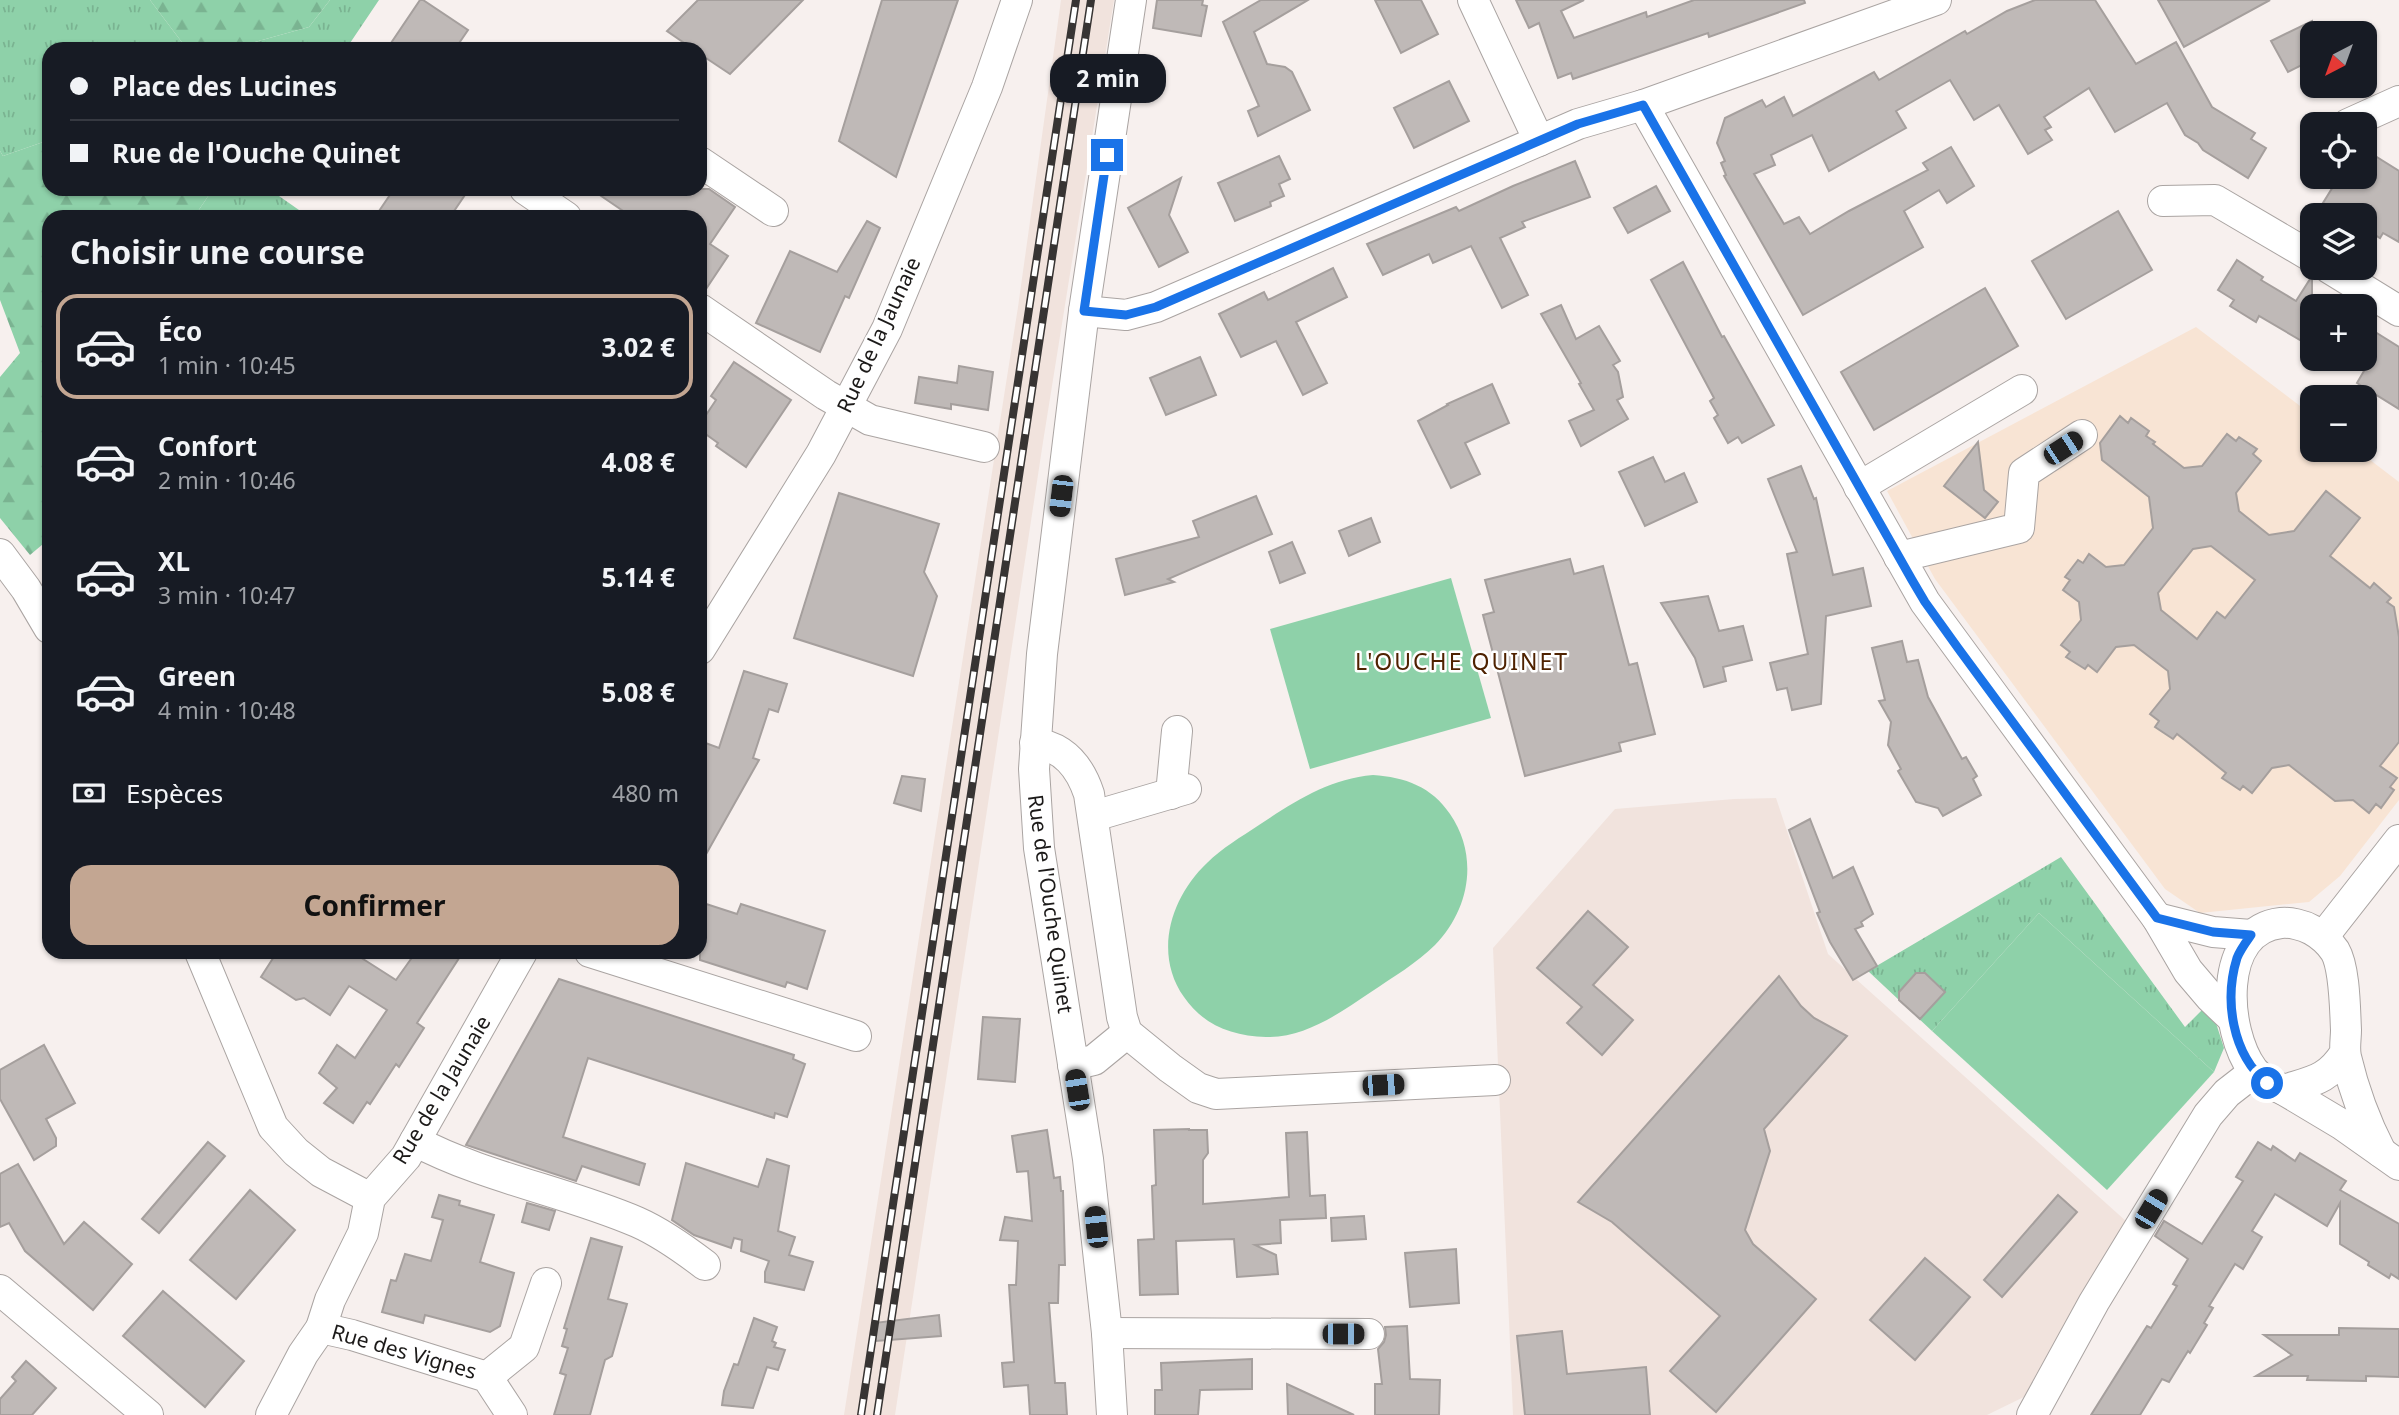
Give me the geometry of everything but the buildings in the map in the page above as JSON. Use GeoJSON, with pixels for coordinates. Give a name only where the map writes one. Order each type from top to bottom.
{"type":"FeatureCollection","features":[{"type":"Feature","properties":{"kind":"street","name":"Rue de la Jaunaie"},"geometry":{"type":"LineString","coordinates":[[707,638],[821,454],[887,329],[986,87],[1017,0]]}},
{"type":"Feature","properties":{"kind":"street","name":"Rue de l'Ouche Quinet"},"geometry":{"type":"LineString","coordinates":[[1112,1415],[1107,1334],[1088,1159],[1039,848],[1035,743],[1042,654],[1084,311],[1131,0]]}},
{"type":"Feature","properties":{"kind":"street"},"geometry":{"type":"LineString","coordinates":[[1473,0],[1539,141]]}},
{"type":"Feature","properties":{"kind":"street"},"geometry":{"type":"LineString","coordinates":[[1084,311],[1126,315],[1156,307],[1578,124],[1643,105],[1936,0]]}},
{"type":"Feature","properties":{"kind":"street"},"geometry":{"type":"LineString","coordinates":[[2375,112],[2399,101]]}},
{"type":"Feature","properties":{"kind":"street"},"geometry":{"type":"LineString","coordinates":[[1643,105],[1925,602],[2157,918],[2188,971],[2232,1018]]}},
{"type":"Feature","properties":{"kind":"street"},"geometry":{"type":"LineString","coordinates":[[707,167],[773,211]]}},
{"type":"Feature","properties":{"kind":"street"},"geometry":{"type":"LineString","coordinates":[[535,196],[556,210]]}},
{"type":"Feature","properties":{"kind":"street"},"geometry":{"type":"LineString","coordinates":[[2163,201],[2215,200],[2300,250]]}},
{"type":"Feature","properties":{"kind":"street"},"geometry":{"type":"LineString","coordinates":[[2349,280],[2399,311]]}},
{"type":"Feature","properties":{"kind":"street"},"geometry":{"type":"LineString","coordinates":[[707,314],[826,395],[870,420],[984,447]]}},
{"type":"Feature","properties":{"kind":"street"},"geometry":{"type":"LineString","coordinates":[[1858,487],[2022,390]]}},
{"type":"Feature","properties":{"kind":"street"},"geometry":{"type":"LineString","coordinates":[[1899,557],[2019,528],[2024,473],[2082,435]]}},
{"type":"Feature","properties":{"kind":"street"},"geometry":{"type":"LineString","coordinates":[[0,554],[42,616]]}},
{"type":"Feature","properties":{"kind":"street"},"geometry":{"type":"LineString","coordinates":[[1094,816],[1179,792],[1177,731]]}},
{"type":"Feature","properties":{"kind":"street"},"geometry":{"type":"LineString","coordinates":[[1035,743],[1049,745],[1062,752],[1076,766],[1086,785],[1094,816],[1122,1017],[1127,1033],[1186,1080],[1207,1093],[1495,1080]]}},
{"type":"Feature","properties":{"kind":"street"},"geometry":{"type":"LineString","coordinates":[[2323,937],[2399,840]]}},
{"type":"Feature","properties":{"kind":"street"},"geometry":{"type":"LineString","coordinates":[[2157,918],[2213,932],[2251,935]]}},
{"type":"Feature","properties":{"kind":"street"},"geometry":{"type":"LineString","coordinates":[[2283,922],[2305,926],[2323,937],[2336,953],[2345,1012],[2345,1053],[2360,1110],[2390,1158],[2341,1124],[2284,1090],[2267,1083],[2254,1072],[2243,1054],[2232,1018],[2234,972],[2238,955],[2251,935],[2265,926],[2283,922]]}},
{"type":"Feature","properties":{"kind":"street"},"geometry":{"type":"LineString","coordinates":[[208,959],[273,1127],[296,1152],[321,1172],[370,1198]]}},
{"type":"Feature","properties":{"kind":"street","name":"Rue de la Jaunaie"},"geometry":{"type":"LineString","coordinates":[[271,1415],[303,1354],[321,1328],[330,1300],[363,1233],[370,1198],[406,1157],[519,959]]}},
{"type":"Feature","properties":{"kind":"street"},"geometry":{"type":"LineString","coordinates":[[612,959],[856,1036]]}},
{"type":"Feature","properties":{"kind":"street"},"geometry":{"type":"LineString","coordinates":[[1073,1065],[1094,1060],[1127,1033]]}},
{"type":"Feature","properties":{"kind":"street"},"geometry":{"type":"LineString","coordinates":[[2284,1090],[2317,1080],[2335,1068],[2345,1053]]}},
{"type":"Feature","properties":{"kind":"street"},"geometry":{"type":"LineString","coordinates":[[2032,1415],[2094,1303],[2208,1115],[2227,1093],[2254,1072]]}},
{"type":"Feature","properties":{"kind":"street"},"geometry":{"type":"LineString","coordinates":[[415,1141],[446,1158],[574,1199],[638,1223],[676,1244],[705,1265]]}},
{"type":"Feature","properties":{"kind":"street","name":"Rue des Vignes"},"geometry":{"type":"LineString","coordinates":[[487,1377],[524,1347],[546,1283]]}},
{"type":"Feature","properties":{"kind":"street"},"geometry":{"type":"LineString","coordinates":[[1,1292],[148,1415]]}},
{"type":"Feature","properties":{"kind":"street","name":"Rue des Vignes"},"geometry":{"type":"LineString","coordinates":[[321,1328],[487,1377],[512,1415]]}},
{"type":"Feature","properties":{"kind":"street"},"geometry":{"type":"LineString","coordinates":[[1107,1334],[1369,1334]]}},
{"type":"Feature","properties":{"kind":"shaded area"},"geometry":{"type":"Polygon","coordinates":[[[1061,0],[1114,0],[1043,442],[895,1415],[844,1415],[1018,307],[1061,0]]]}},
{"type":"Feature","properties":{"kind":"shaded area"},"geometry":{"type":"Polygon","coordinates":[[[2196,327],[2300,406],[2300,462],[2373,462],[2399,482],[2399,800],[2340,876],[2309,902],[2200,913],[2165,889],[1935,579],[1887,491],[2196,327]]]}},
{"type":"Feature","properties":{"kind":"shaded area"},"geometry":{"type":"Polygon","coordinates":[[[1776,798],[1828,954],[2127,1222],[2030,1394],[1987,1415],[1513,1415],[1493,948],[1615,809],[1776,798]]]}},
{"type":"Feature","properties":{"kind":"green space"},"geometry":{"type":"Polygon","coordinates":[[[0,0],[150,0],[182,42],[42,42],[42,142],[3,156],[0,151],[0,0]]]}},
{"type":"Feature","properties":{"kind":"green space"},"geometry":{"type":"Polygon","coordinates":[[[150,0],[330,0],[309,27],[255,42],[182,42],[150,0]]]}},
{"type":"Feature","properties":{"kind":"green space"},"geometry":{"type":"Polygon","coordinates":[[[330,0],[379,0],[351,42],[255,42],[309,27],[330,0]]]}},
{"type":"Feature","properties":{"kind":"green space"},"geometry":{"type":"Polygon","coordinates":[[[42,142],[42,196],[208,196],[199,210],[42,210],[42,545],[30,555],[0,518],[0,377],[20,353],[0,300],[0,151],[3,156],[42,142]]]}},
{"type":"Feature","properties":{"kind":"green space"},"geometry":{"type":"Polygon","coordinates":[[[208,196],[279,196],[299,210],[199,210],[208,196]]]}},
{"type":"Feature","properties":{"kind":"green space"},"geometry":{"type":"Polygon","coordinates":[[[1451,578],[1491,718],[1310,769],[1270,629],[1451,578]]]}},
{"type":"Feature","properties":{"kind":"green space"},"geometry":{"type":"Polygon","coordinates":[[[1373,775],[1407,781],[1426,790],[1443,805],[1459,830],[1465,847],[1466,882],[1463,899],[1447,931],[1428,952],[1404,970],[1347,1008],[1308,1029],[1266,1037],[1230,1031],[1209,1022],[1184,997],[1169,962],[1170,926],[1184,892],[1194,877],[1219,852],[1286,808],[1327,786],[1373,775]]]}},
{"type":"Feature","properties":{"kind":"green space"},"geometry":{"type":"Polygon","coordinates":[[[2061,857],[2185,1027],[2206,1006],[2216,1023],[2224,1048],[2214,1072],[2039,913],[1932,1031],[1868,971],[2061,857]]]}},
{"type":"Feature","properties":{"kind":"green space"},"geometry":{"type":"Polygon","coordinates":[[[2039,913],[2214,1072],[2107,1190],[1932,1031],[2039,913]]]}},
{"type":"Feature","properties":{"kind":"railway"},"geometry":{"type":"LineString","coordinates":[[861,1415],[1076,0]]}},
{"type":"Feature","properties":{"kind":"railway"},"geometry":{"type":"LineString","coordinates":[[877,1415],[1091,0]]}},
{"type":"Feature","properties":{"kind":"district","name":"L'OUCHE QUINET"},"geometry":{"type":"Point","coordinates":[1462,662]}},
{"type":"Feature","properties":{"kind":"route"},"geometry":{"type":"LineString","coordinates":[[1107,155],[1084,311],[1126,315],[1156,307],[1578,124],[1643,105],[1912,580],[1958,648],[2157,918],[2213,932],[2251,935],[2238,955],[2234,972],[2232,1018],[2243,1054],[2254,1072],[2267,1083]]}}]}
